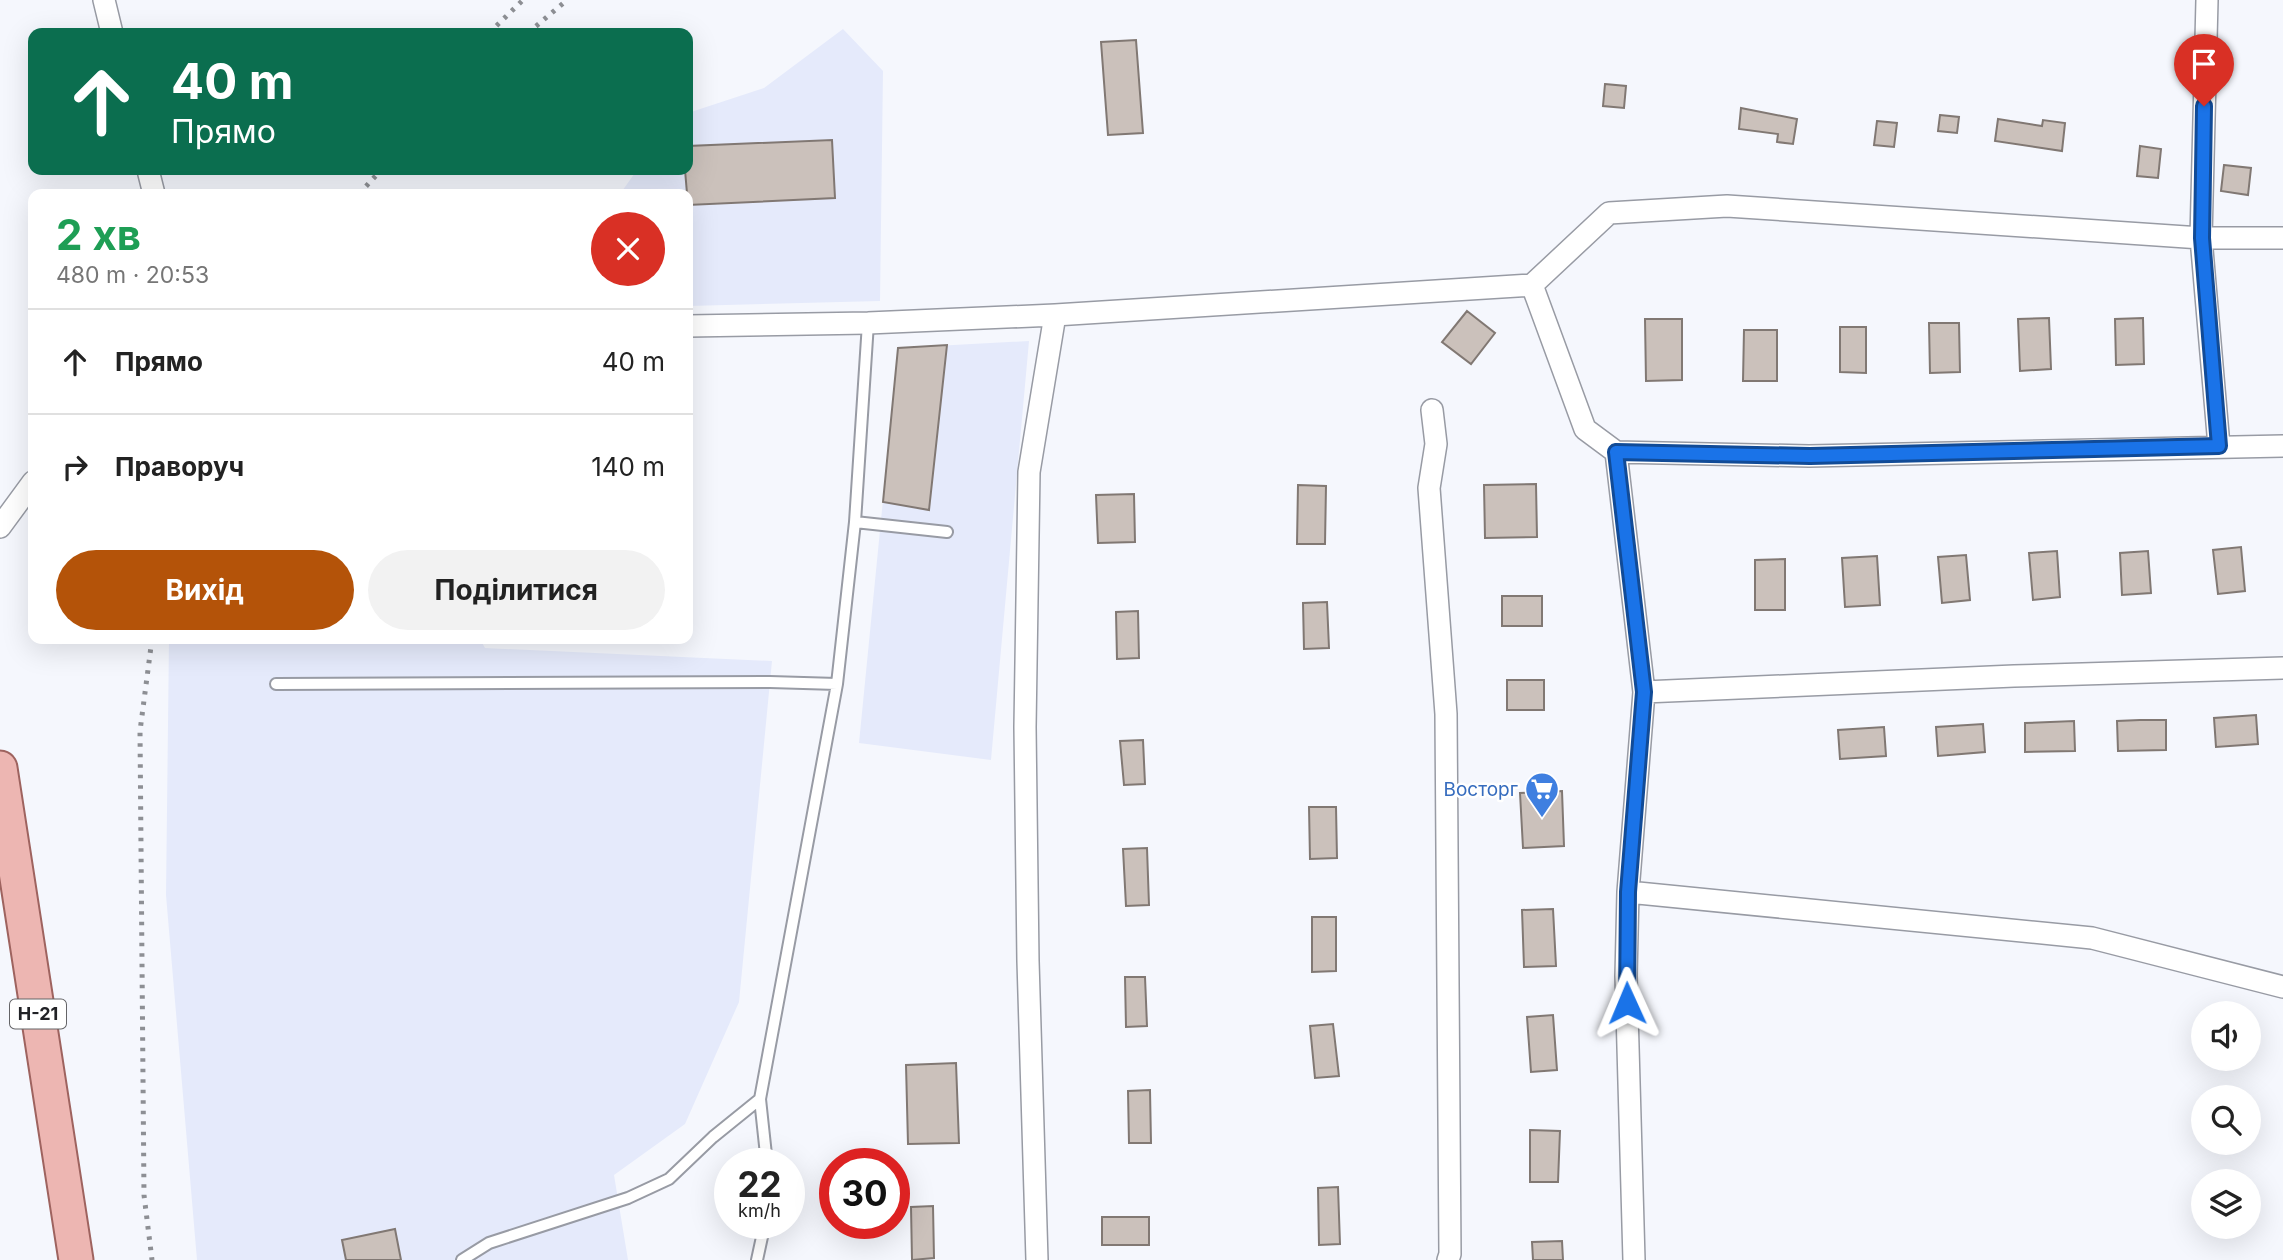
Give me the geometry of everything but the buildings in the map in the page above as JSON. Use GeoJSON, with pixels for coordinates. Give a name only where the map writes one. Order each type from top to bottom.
{"type":"FeatureCollection","features":[{"type":"Feature","properties":{"kind":"main road","name":"Н-21"},"geometry":{"type":"LineString","coordinates":[[0,768],[76,1260]]}},
{"type":"Feature","properties":{"kind":"street"},"geometry":{"type":"LineString","coordinates":[[104,0],[111,28]]}},
{"type":"Feature","properties":{"kind":"street"},"geometry":{"type":"LineString","coordinates":[[2207,0],[2202,238],[2219,446]]}},
{"type":"Feature","properties":{"kind":"street"},"geometry":{"type":"LineString","coordinates":[[693,326],[869,323],[1055,315],[1532,285],[1609,213],[1727,206],[2202,238],[2283,238]]}},
{"type":"Feature","properties":{"kind":"street"},"geometry":{"type":"LineString","coordinates":[[1532,285],[1585,429],[1616,452],[1810,456],[2283,446]]}},
{"type":"Feature","properties":{"kind":"street"},"geometry":{"type":"LineString","coordinates":[[1037,1260],[1028,961],[1025,727],[1029,472],[1055,315]]}},
{"type":"Feature","properties":{"kind":"street"},"geometry":{"type":"LineString","coordinates":[[1432,410],[1436,444],[1429,488],[1446,714],[1448,1260]]}},
{"type":"Feature","properties":{"kind":"street"},"geometry":{"type":"LineString","coordinates":[[1616,452],[1644,692],[1628,892],[1626,976],[1634,1260]]}},
{"type":"Feature","properties":{"kind":"street"},"geometry":{"type":"LineString","coordinates":[[0,527],[28,489]]}},
{"type":"Feature","properties":{"kind":"street"},"geometry":{"type":"LineString","coordinates":[[1644,692],[2014,676],[2283,668]]}},
{"type":"Feature","properties":{"kind":"street"},"geometry":{"type":"LineString","coordinates":[[1628,892],[2092,939],[2283,987]]}},
{"type":"Feature","properties":{"kind":"lane"},"geometry":{"type":"LineString","coordinates":[[765,1148],[760,1098],[837,684],[855,522],[869,323]]}},
{"type":"Feature","properties":{"kind":"lane"},"geometry":{"type":"LineString","coordinates":[[855,522],[947,531]]}},
{"type":"Feature","properties":{"kind":"lane"},"geometry":{"type":"LineString","coordinates":[[276,684],[837,684]]}},
{"type":"Feature","properties":{"kind":"lane"},"geometry":{"type":"LineString","coordinates":[[462,1260],[489,1243],[628,1198],[669,1179],[760,1098]]}},
{"type":"Feature","properties":{"kind":"lane"},"geometry":{"type":"LineString","coordinates":[[757,1260],[762,1239]]}},
{"type":"Feature","properties":{"kind":"shaded area"},"geometry":{"type":"Polygon","coordinates":[[[843,29],[883,71],[880,301],[693,306],[693,189],[624,189],[633,175],[693,175],[693,111],[764,88],[843,29]]]}},
{"type":"Feature","properties":{"kind":"shaded area"},"geometry":{"type":"Polygon","coordinates":[[[1029,341],[991,760],[859,743],[898,348],[1029,341]]]}},
{"type":"Feature","properties":{"kind":"shaded area"},"geometry":{"type":"Polygon","coordinates":[[[169,644],[483,644],[485,648],[772,661],[739,1002],[685,1124],[614,1175],[628,1260],[197,1260],[166,895],[169,644]]]}},
{"type":"Feature","properties":{"kind":"railway"},"geometry":{"type":"LineString","coordinates":[[494,28],[523,0]]}},
{"type":"Feature","properties":{"kind":"railway"},"geometry":{"type":"LineString","coordinates":[[534,28],[567,0]]}},
{"type":"Feature","properties":{"kind":"railway"},"geometry":{"type":"LineString","coordinates":[[364,189],[376,175]]}},
{"type":"Feature","properties":{"kind":"railway"},"geometry":{"type":"LineString","coordinates":[[151,644],[140,731],[144,1195],[152,1260]]}},
{"type":"Feature","properties":{"kind":"place","name":"Восторг"},"geometry":{"type":"Point","coordinates":[1542,819]}},
{"type":"Feature","properties":{"kind":"route"},"geometry":{"type":"LineString","coordinates":[[1627,1003],[1628,892],[1644,692],[1616,452],[1810,456],[2219,446],[2202,238],[2204,106]]}}]}
